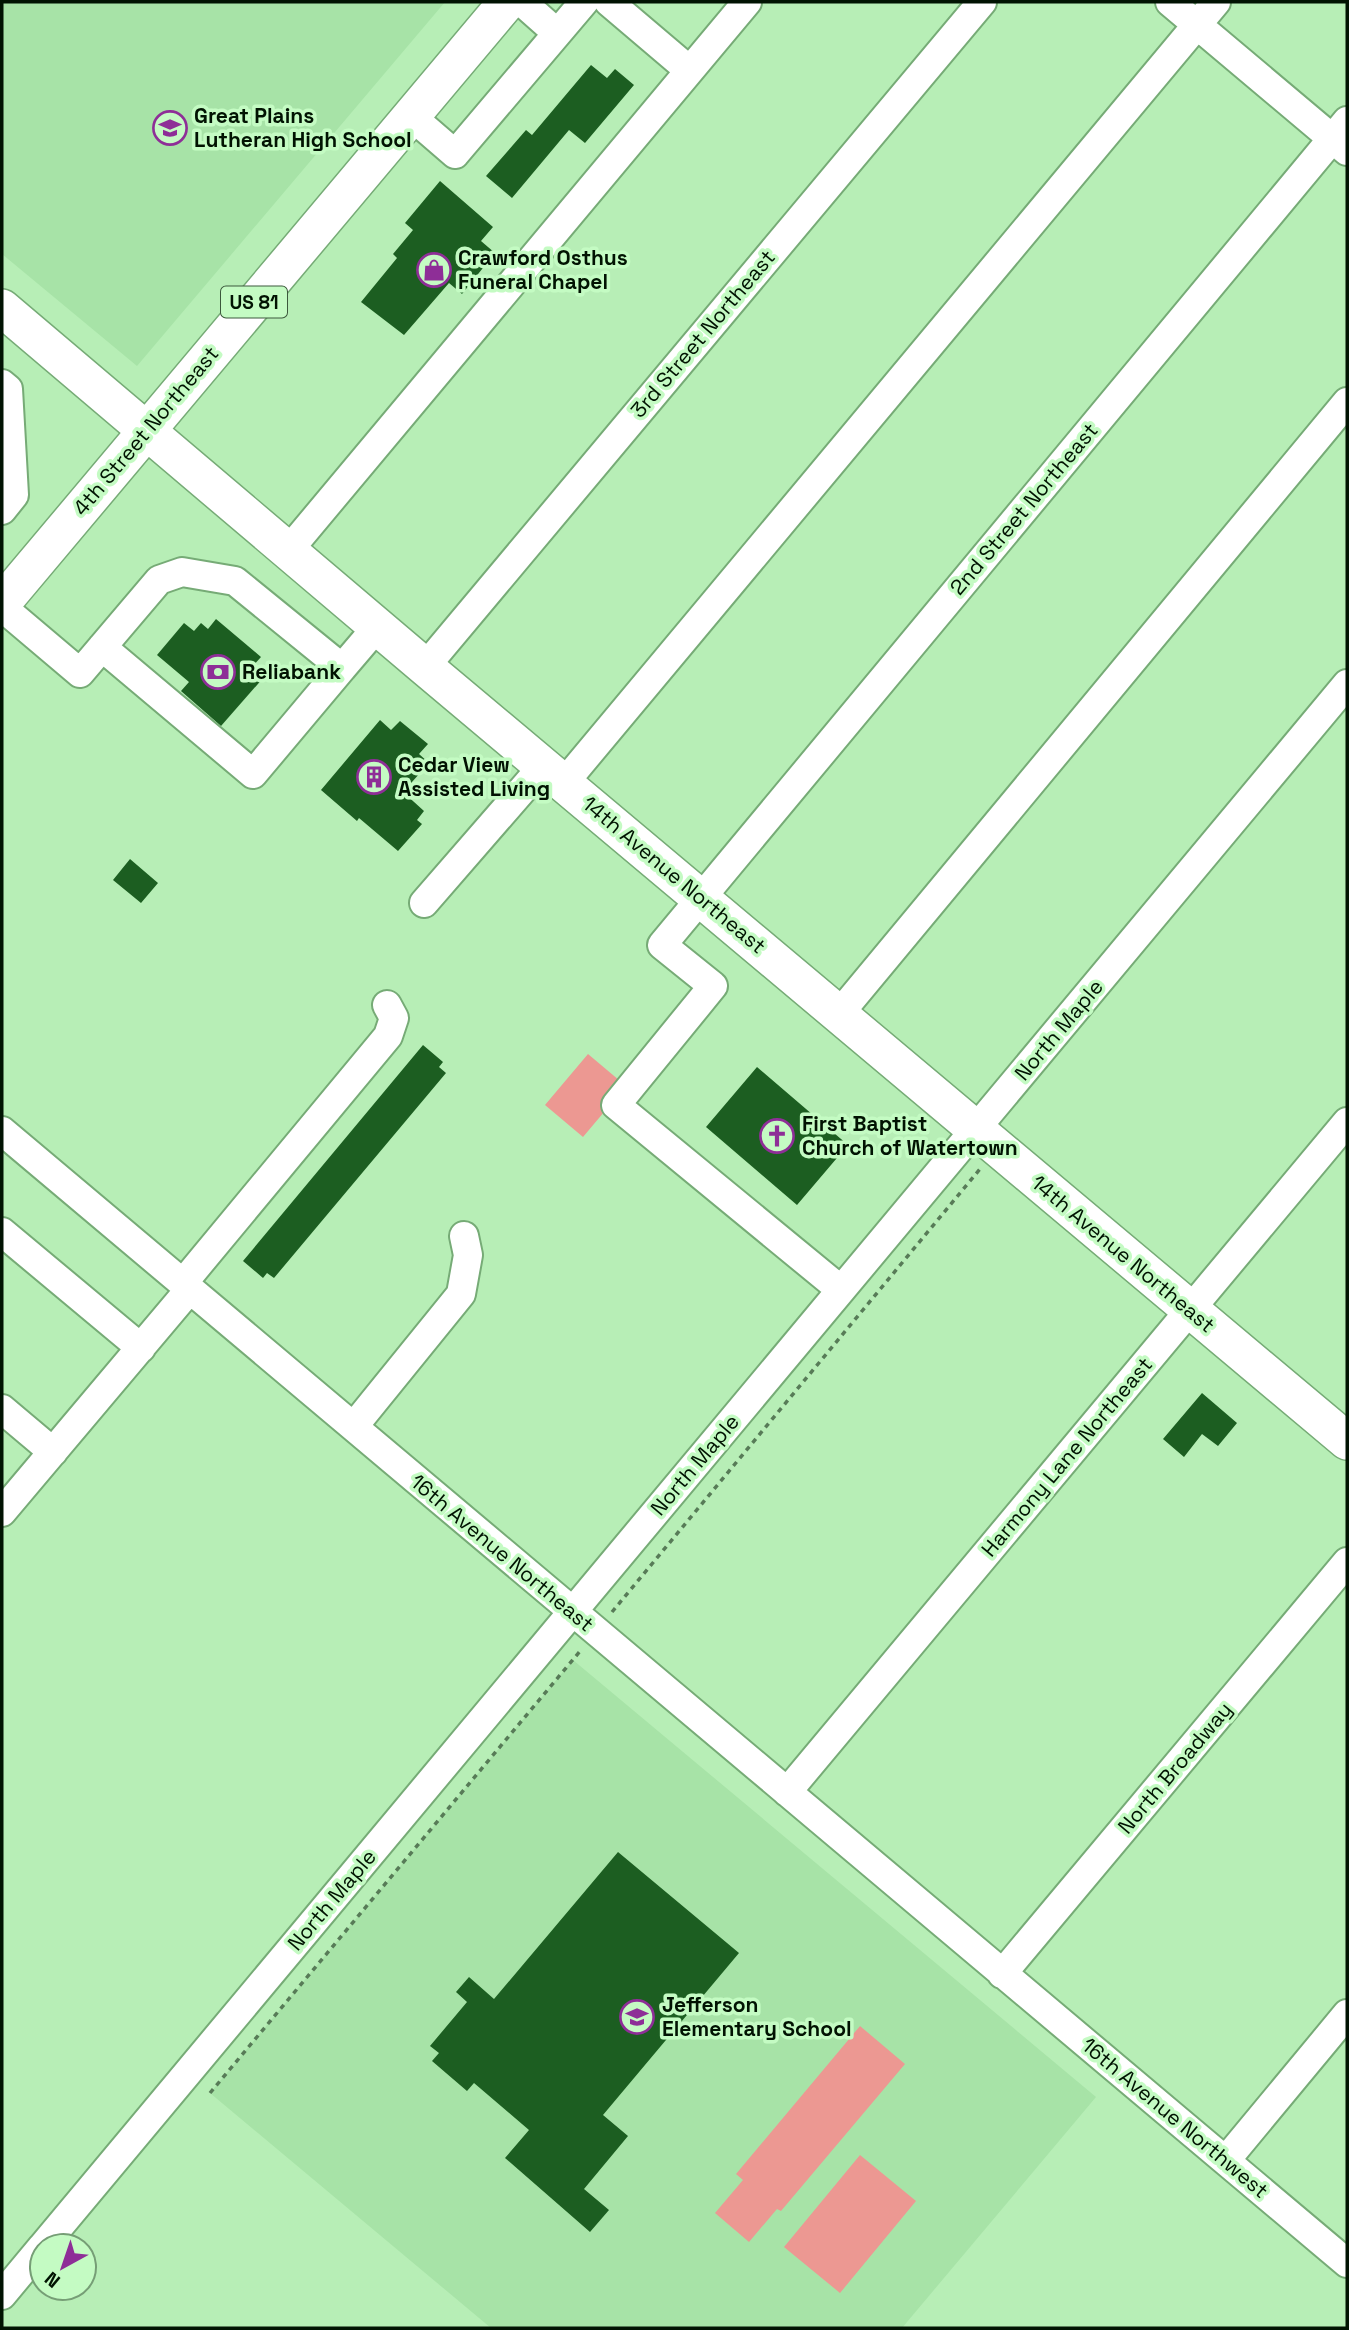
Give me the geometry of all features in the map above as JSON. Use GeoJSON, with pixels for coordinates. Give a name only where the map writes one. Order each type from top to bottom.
{"type":"FeatureCollection","features":[{"type":"Feature","properties":{"kind":"main road","name":"4th Street Northeast"},"geometry":{"type":"LineString","coordinates":[[2,605],[507,2]]}},
{"type":"Feature","properties":{"kind":"main road","name":"14th Avenue Northeast"},"geometry":{"type":"LineString","coordinates":[[2,308],[377,627],[1347,1441]]}},
{"type":"Feature","properties":{"kind":"street"},"geometry":{"type":"LineString","coordinates":[[522,2],[557,33]]}},
{"type":"Feature","properties":{"kind":"street"},"geometry":{"type":"LineString","coordinates":[[411,116],[455,154],[584,2]]}},
{"type":"Feature","properties":{"kind":"street"},"geometry":{"type":"LineString","coordinates":[[609,2],[690,71]]}},
{"type":"Feature","properties":{"kind":"street"},"geometry":{"type":"LineString","coordinates":[[288,551],[747,2]]}},
{"type":"Feature","properties":{"kind":"street","name":"3rd Street Northeast"},"geometry":{"type":"LineString","coordinates":[[425,667],[982,2]]}},
{"type":"Feature","properties":{"kind":"street"},"geometry":{"type":"LineString","coordinates":[[1170,2],[1342,137]]}},
{"type":"Feature","properties":{"kind":"street"},"geometry":{"type":"LineString","coordinates":[[424,903],[554,774],[1216,2]]}},
{"type":"Feature","properties":{"kind":"street","name":"2nd Street Northeast"},"geometry":{"type":"LineString","coordinates":[[842,1290],[615,1105],[713,986],[662,945],[1342,137]]}},
{"type":"Feature","properties":{"kind":"street"},"geometry":{"type":"LineString","coordinates":[[2,384],[8,389],[14,495],[2,510]]}},
{"type":"Feature","properties":{"kind":"street"},"geometry":{"type":"LineString","coordinates":[[839,1014],[1347,402]]}},
{"type":"Feature","properties":{"kind":"street"},"geometry":{"type":"LineString","coordinates":[[2,605],[80,673],[159,580],[182,572],[235,581],[341,668]]}},
{"type":"Feature","properties":{"kind":"street"},"geometry":{"type":"LineString","coordinates":[[102,647],[253,774],[377,627]]}},
{"type":"Feature","properties":{"kind":"street","name":"North Maple"},"geometry":{"type":"LineString","coordinates":[[54,2232],[1347,684]]}},
{"type":"Feature","properties":{"kind":"street"},"geometry":{"type":"LineString","coordinates":[[2,1512],[141,1348],[186,1286],[388,1036],[394,1018],[387,1005]]}},
{"type":"Feature","properties":{"kind":"street","name":"Harmony Lane Northeast"},"geometry":{"type":"LineString","coordinates":[[786,1792],[1347,1122]]}},
{"type":"Feature","properties":{"kind":"street","name":"16th Avenue Northeast"},"geometry":{"type":"LineString","coordinates":[[2,1131],[572,1612],[587,1642],[786,1792],[1002,1974]]}},
{"type":"Feature","properties":{"kind":"street"},"geometry":{"type":"LineString","coordinates":[[2,1232],[141,1348]]}},
{"type":"Feature","properties":{"kind":"street"},"geometry":{"type":"LineString","coordinates":[[354,1426],[461,1294],[468,1255],[464,1236]]}},
{"type":"Feature","properties":{"kind":"street"},"geometry":{"type":"LineString","coordinates":[[2,1409],[53,1451]]}},
{"type":"Feature","properties":{"kind":"street","name":"North Broadway"},"geometry":{"type":"LineString","coordinates":[[1002,1974],[1347,1562]]}},
{"type":"Feature","properties":{"kind":"street","name":"16th Avenue Northwest"},"geometry":{"type":"LineString","coordinates":[[1002,1974],[1347,2263]]}},
{"type":"Feature","properties":{"kind":"street"},"geometry":{"type":"LineString","coordinates":[[1226,2160],[1347,2014]]}},
{"type":"Feature","properties":{"kind":"street","name":"North Maple"},"geometry":{"type":"LineString","coordinates":[[2,2295],[28,2263]]}},
{"type":"Feature","properties":{"kind":"path"},"geometry":{"type":"LineString","coordinates":[[210,2093],[980,1169]]}},
{"type":"Feature","properties":{"kind":"shaded area","name":"Great Plains Lutheran High School"},"geometry":{"type":"Polygon","coordinates":[[[2,2],[445,2],[137,366],[2,254],[2,2]]]}},
{"type":"Feature","properties":{"kind":"shaded area"},"geometry":{"type":"Polygon","coordinates":[[[588,1054],[626,1086],[583,1137],[545,1105],[588,1054]]]}},
{"type":"Feature","properties":{"kind":"shaded area","name":"Jefferson Elementary School"},"geometry":{"type":"Polygon","coordinates":[[[573,1660],[1096,2097],[902,2328],[491,2328],[210,2093],[573,1660]]]}},
{"type":"Feature","properties":{"kind":"shaded area"},"geometry":{"type":"Polygon","coordinates":[[[860,2026],[905,2064],[781,2211],[777,2209],[749,2242],[715,2213],[743,2180],[736,2174],[860,2026]]]}},
{"type":"Feature","properties":{"kind":"shaded area"},"geometry":{"type":"Polygon","coordinates":[[[860,2155],[916,2201],[840,2293],[784,2247],[860,2155]]]}},
{"type":"Feature","properties":{"kind":"building"},"geometry":{"type":"Polygon","coordinates":[[[591,65],[607,78],[615,69],[634,85],[585,143],[569,130],[512,198],[486,176],[526,130],[532,135],[591,65]]]}},
{"type":"Feature","properties":{"kind":"building","name":"Crawford Osthus Funeral Chapel"},"geometry":{"type":"Polygon","coordinates":[[[440,181],[493,227],[481,241],[495,253],[462,294],[449,283],[404,335],[361,302],[397,258],[393,254],[413,230],[405,223],[440,181]]]}},
{"type":"Feature","properties":{"kind":"building","name":"Reliabank"},"geometry":{"type":"Polygon","coordinates":[[[216,619],[261,657],[252,667],[264,677],[221,726],[181,691],[189,682],[157,655],[184,623],[194,631],[201,623],[208,629],[216,619]]]}},
{"type":"Feature","properties":{"kind":"building","name":"Cedar View Assisted Living"},"geometry":{"type":"Polygon","coordinates":[[[380,720],[391,730],[400,721],[428,744],[419,754],[429,763],[403,792],[424,811],[417,820],[422,824],[398,851],[321,790],[380,720]]]}},
{"type":"Feature","properties":{"kind":"building"},"geometry":{"type":"Polygon","coordinates":[[[130,859],[158,883],[141,903],[113,880],[130,859]]]}},
{"type":"Feature","properties":{"kind":"building"},"geometry":{"type":"Polygon","coordinates":[[[423,1045],[443,1062],[439,1067],[446,1073],[274,1278],[267,1273],[263,1278],[243,1261],[423,1045]]]}},
{"type":"Feature","properties":{"kind":"building","name":"First Baptist Church of Watertown"},"geometry":{"type":"Polygon","coordinates":[[[757,1067],[848,1145],[797,1205],[706,1127],[757,1067]]]}},
{"type":"Feature","properties":{"kind":"building"},"geometry":{"type":"Polygon","coordinates":[[[1202,1393],[1237,1423],[1218,1446],[1202,1434],[1184,1457],[1163,1439],[1202,1393]]]}},
{"type":"Feature","properties":{"kind":"building"},"geometry":{"type":"Polygon","coordinates":[[[618,1852],[739,1953],[603,2115],[628,2136],[584,2189],[609,2210],[590,2232],[505,2158],[529,2130],[474,2083],[467,2091],[432,2061],[439,2053],[430,2046],[467,2002],[456,1992],[469,1977],[494,1999],[618,1852]]]}},
{"type":"Feature","properties":{"kind":"place","name":"Great Plains Lutheran High School"},"geometry":{"type":"Point","coordinates":[170,128]}},
{"type":"Feature","properties":{"kind":"place","name":"Crawford Osthus Funeral Chapel"},"geometry":{"type":"Point","coordinates":[434,270]}},
{"type":"Feature","properties":{"kind":"place","name":"Reliabank"},"geometry":{"type":"Point","coordinates":[218,672]}},
{"type":"Feature","properties":{"kind":"place","name":"Cedar View Assisted Living"},"geometry":{"type":"Point","coordinates":[374,777]}},
{"type":"Feature","properties":{"kind":"place","name":"First Baptist Church of Watertown"},"geometry":{"type":"Point","coordinates":[777,1136]}},
{"type":"Feature","properties":{"kind":"place","name":"Jefferson Elementary School"},"geometry":{"type":"Point","coordinates":[637,2017]}}]}
